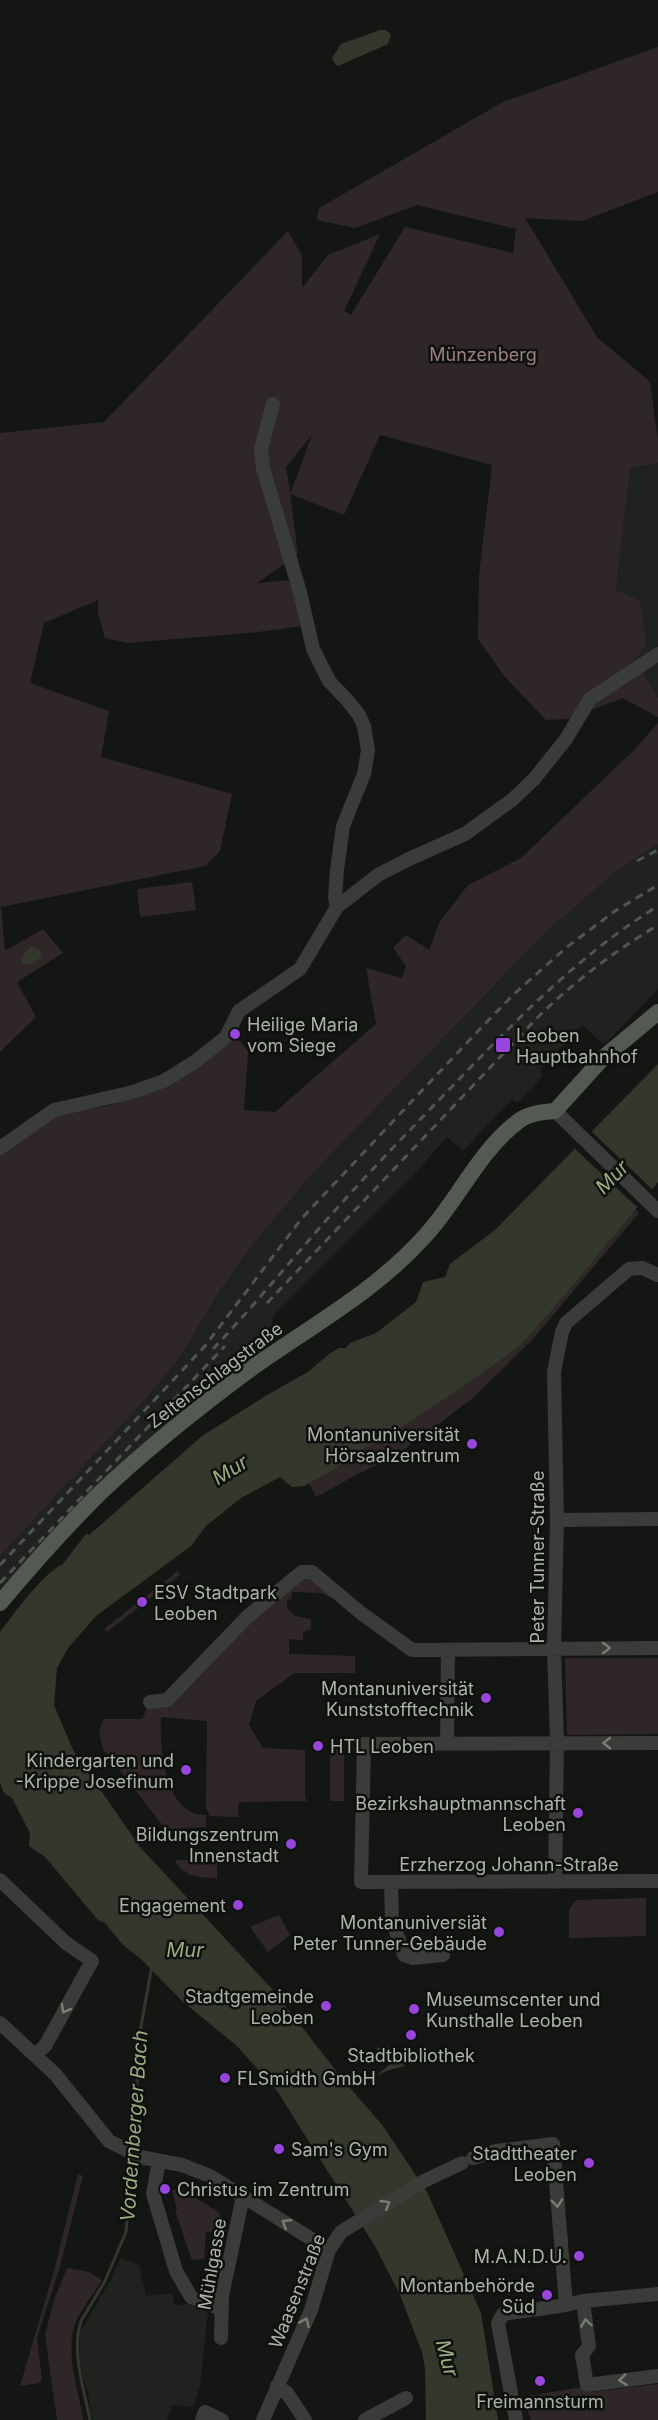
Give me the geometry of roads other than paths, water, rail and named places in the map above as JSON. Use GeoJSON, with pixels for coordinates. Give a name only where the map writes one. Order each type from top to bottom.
{"type":"FeatureCollection","features":[{"type":"Feature","properties":{"kind":"main road"},"geometry":{"type":"LineString","coordinates":[[555,1112],[603,1058],[658,1012]]}},
{"type":"Feature","properties":{"kind":"main road","name":"Zeltenschlagstraße"},"geometry":{"type":"LineString","coordinates":[[0,1603],[96,1497],[121,1474],[247,1372],[381,1280],[409,1254],[440,1220],[476,1165],[520,1120],[540,1112],[555,1112]]}},
{"type":"Feature","properties":{"kind":"street"},"geometry":{"type":"LineString","coordinates":[[273,404],[261,449],[263,468],[292,562],[313,649],[329,681],[359,715],[364,726],[368,750],[364,774],[343,826],[336,879],[337,907]]}},
{"type":"Feature","properties":{"kind":"street"},"geometry":{"type":"LineString","coordinates":[[0,1148],[54,1110],[129,1093],[164,1081],[196,1061],[226,1037],[239,1011],[300,969],[337,907],[378,875],[465,834],[512,800],[535,778],[566,739],[590,699],[658,654]]}},
{"type":"Feature","properties":{"kind":"street"},"geometry":{"type":"LineString","coordinates":[[555,1112],[655,1206]]}},
{"type":"Feature","properties":{"kind":"street","name":"Peter Tunner-Straße"},"geometry":{"type":"LineString","coordinates":[[555,1882],[557,1742],[554,1649],[557,1520],[554,1372],[561,1332],[566,1323],[621,1274],[635,1267],[658,1275]]}},
{"type":"Feature","properties":{"kind":"street"},"geometry":{"type":"LineString","coordinates":[[557,1520],[658,1519]]}},
{"type":"Feature","properties":{"kind":"street"},"geometry":{"type":"LineString","coordinates":[[150,1702],[167,1700],[251,1614],[302,1572],[312,1572],[345,1593],[407,1648],[448,1650],[658,1648]]}},
{"type":"Feature","properties":{"kind":"street"},"geometry":{"type":"LineString","coordinates":[[448,1650],[447,1743],[658,1743]]}},
{"type":"Feature","properties":{"kind":"street","name":"Erzherzog Johann-Straße"},"geometry":{"type":"LineString","coordinates":[[447,1743],[364,1744],[361,1882],[658,1881]]}},
{"type":"Feature","properties":{"kind":"street"},"geometry":{"type":"LineString","coordinates":[[0,1880],[66,1943],[92,1961],[45,2046],[35,2055]]}},
{"type":"Feature","properties":{"kind":"street"},"geometry":{"type":"LineString","coordinates":[[391,1883],[392,1920],[404,1955],[413,1958],[443,1955]]}},
{"type":"Feature","properties":{"kind":"street"},"geometry":{"type":"LineString","coordinates":[[0,2023],[55,2074],[109,2140],[140,2157],[196,2169],[329,2250]]}},
{"type":"Feature","properties":{"kind":"street","name":"Waasenstraße"},"geometry":{"type":"LineString","coordinates":[[263,2420],[311,2310],[329,2250],[341,2232],[424,2181],[467,2160],[495,2151],[553,2144],[566,2305]]}},
{"type":"Feature","properties":{"kind":"street"},"geometry":{"type":"LineString","coordinates":[[159,2161],[153,2194],[176,2271],[191,2297],[221,2309]]}},
{"type":"Feature","properties":{"kind":"street","name":"Mühlgasse"},"geometry":{"type":"LineString","coordinates":[[221,2338],[221,2309],[243,2196]]}},
{"type":"Feature","properties":{"kind":"street"},"geometry":{"type":"LineString","coordinates":[[516,2420],[498,2323],[499,2318],[509,2312],[583,2301],[658,2294]]}},
{"type":"Feature","properties":{"kind":"street"},"geometry":{"type":"LineString","coordinates":[[583,2301],[589,2346],[582,2355],[587,2385],[658,2376]]}},
{"type":"Feature","properties":{"kind":"street"},"geometry":{"type":"LineString","coordinates":[[279,2381],[305,2420]]}},
{"type":"Feature","properties":{"kind":"street"},"geometry":{"type":"LineString","coordinates":[[365,2420],[406,2398]]}},
{"type":"Feature","properties":{"kind":"street"},"geometry":{"type":"LineString","coordinates":[[203,2416],[222,2420]]}},
{"type":"Feature","properties":{"kind":"water"},"geometry":{"type":"Polygon","coordinates":[[[386,30],[391,35],[388,44],[338,66],[335,64],[332,58],[341,44],[386,30]]]}},
{"type":"Feature","properties":{"kind":"water"},"geometry":{"type":"Polygon","coordinates":[[[31,947],[41,950],[41,957],[31,965],[21,963],[24,954],[31,947]]]}},
{"type":"Feature","properties":{"kind":"water","name":"Mur"},"geometry":{"type":"Polygon","coordinates":[[[658,1064],[658,1182],[520,1346],[460,1389],[384,1438],[350,1456],[335,1469],[304,1486],[292,1487],[280,1477],[241,1498],[206,1526],[191,1546],[96,1616],[68,1648],[57,1668],[54,1705],[73,1750],[140,1847],[272,1989],[345,2082],[383,2126],[427,2192],[481,2313],[498,2420],[426,2420],[425,2369],[422,2352],[400,2295],[375,2246],[278,2092],[237,2046],[182,2001],[141,1959],[124,1946],[105,1923],[98,1920],[45,1857],[29,1846],[30,1833],[12,1798],[4,1793],[0,1782],[0,1632],[29,1595],[47,1576],[62,1565],[86,1534],[89,1535],[202,1436],[308,1372],[339,1348],[346,1348],[350,1343],[376,1333],[416,1302],[423,1282],[445,1277],[450,1264],[495,1230],[658,1064]]]}},
{"type":"Feature","properties":{"kind":"water"},"geometry":{"type":"Polygon","coordinates":[[[383,2046],[396,2048],[405,2058],[401,2061],[405,2066],[376,2076],[389,2065],[376,2049],[383,2046]]]}},
{"type":"Feature","properties":{"kind":"waterway","name":"Vordernberger Bach"},"geometry":{"type":"LineString","coordinates":[[133,2149],[140,2032],[152,1965]]}},
{"type":"Feature","properties":{"kind":"waterway","name":"Vordernberger Bach"},"geometry":{"type":"LineString","coordinates":[[90,2420],[78,2358],[78,2333],[81,2321],[105,2281],[126,2232],[132,2159]]}},
{"type":"Feature","properties":{"kind":"railway"},"geometry":{"type":"LineString","coordinates":[[637,861],[658,850]]}},
{"type":"Feature","properties":{"kind":"railway"},"geometry":{"type":"LineString","coordinates":[[0,1565],[205,1346],[302,1218],[478,1031],[514,994],[567,947],[615,911],[658,885]]}},
{"type":"Feature","properties":{"kind":"railway"},"geometry":{"type":"LineString","coordinates":[[213,1349],[364,1179],[511,1026],[581,962],[658,906]]}},
{"type":"Feature","properties":{"kind":"railway"},"geometry":{"type":"LineString","coordinates":[[267,1303],[539,1016],[596,967],[658,925]]}},
{"type":"Feature","properties":{"kind":"railway"},"geometry":{"type":"LineString","coordinates":[[0,1583],[225,1346]]}},
{"type":"Feature","properties":{"kind":"place","name":"Heilige Maria vom Siege"},"geometry":{"type":"Point","coordinates":[235,1034]}},
{"type":"Feature","properties":{"kind":"place","name":"Leoben Hauptbahnhof"},"geometry":{"type":"Point","coordinates":[503,1045]}},
{"type":"Feature","properties":{"kind":"place","name":"Montanuniversität Hörsaalzentrum"},"geometry":{"type":"Point","coordinates":[472,1444]}},
{"type":"Feature","properties":{"kind":"place","name":"ESV Stadtpark Leoben"},"geometry":{"type":"Point","coordinates":[142,1602]}},
{"type":"Feature","properties":{"kind":"place","name":"Montanuniversität Kunststofftechnik"},"geometry":{"type":"Point","coordinates":[486,1698]}},
{"type":"Feature","properties":{"kind":"place","name":"HTL Leoben"},"geometry":{"type":"Point","coordinates":[318,1746]}},
{"type":"Feature","properties":{"kind":"place","name":"Kindergarten und -Krippe Josefinum"},"geometry":{"type":"Point","coordinates":[186,1770]}},
{"type":"Feature","properties":{"kind":"place","name":"Bezirkshauptmannschaft Leoben"},"geometry":{"type":"Point","coordinates":[578,1813]}},
{"type":"Feature","properties":{"kind":"place","name":"Bildungszentrum Innenstadt"},"geometry":{"type":"Point","coordinates":[291,1844]}},
{"type":"Feature","properties":{"kind":"place","name":"Engagement"},"geometry":{"type":"Point","coordinates":[238,1905]}},
{"type":"Feature","properties":{"kind":"place","name":"Montanuniversiät Peter Tunner-Gebäude"},"geometry":{"type":"Point","coordinates":[499,1932]}},
{"type":"Feature","properties":{"kind":"place","name":"Stadtgemeinde Leoben"},"geometry":{"type":"Point","coordinates":[326,2006]}},
{"type":"Feature","properties":{"kind":"place","name":"Museumscenter und Kunsthalle Leoben"},"geometry":{"type":"Point","coordinates":[414,2009]}},
{"type":"Feature","properties":{"kind":"place","name":"Stadtbibliothek"},"geometry":{"type":"Point","coordinates":[411,2035]}},
{"type":"Feature","properties":{"kind":"place","name":"FLSmidth GmbH"},"geometry":{"type":"Point","coordinates":[225,2078]}},
{"type":"Feature","properties":{"kind":"place","name":"Sam's Gym"},"geometry":{"type":"Point","coordinates":[279,2149]}},
{"type":"Feature","properties":{"kind":"place","name":"Stadttheater Leoben"},"geometry":{"type":"Point","coordinates":[589,2163]}},
{"type":"Feature","properties":{"kind":"place","name":"Christus im Zentrum"},"geometry":{"type":"Point","coordinates":[165,2189]}},
{"type":"Feature","properties":{"kind":"place","name":"M.A.N.D.U."},"geometry":{"type":"Point","coordinates":[579,2256]}},
{"type":"Feature","properties":{"kind":"place","name":"Montanbehörde Süd"},"geometry":{"type":"Point","coordinates":[547,2295]}},
{"type":"Feature","properties":{"kind":"place","name":"Freimannsturm"},"geometry":{"type":"Point","coordinates":[540,2381]}},
{"type":"Feature","properties":{"kind":"park label","name":"Münzenberg"},"geometry":{"type":"Point","coordinates":[483,354]}}]}
